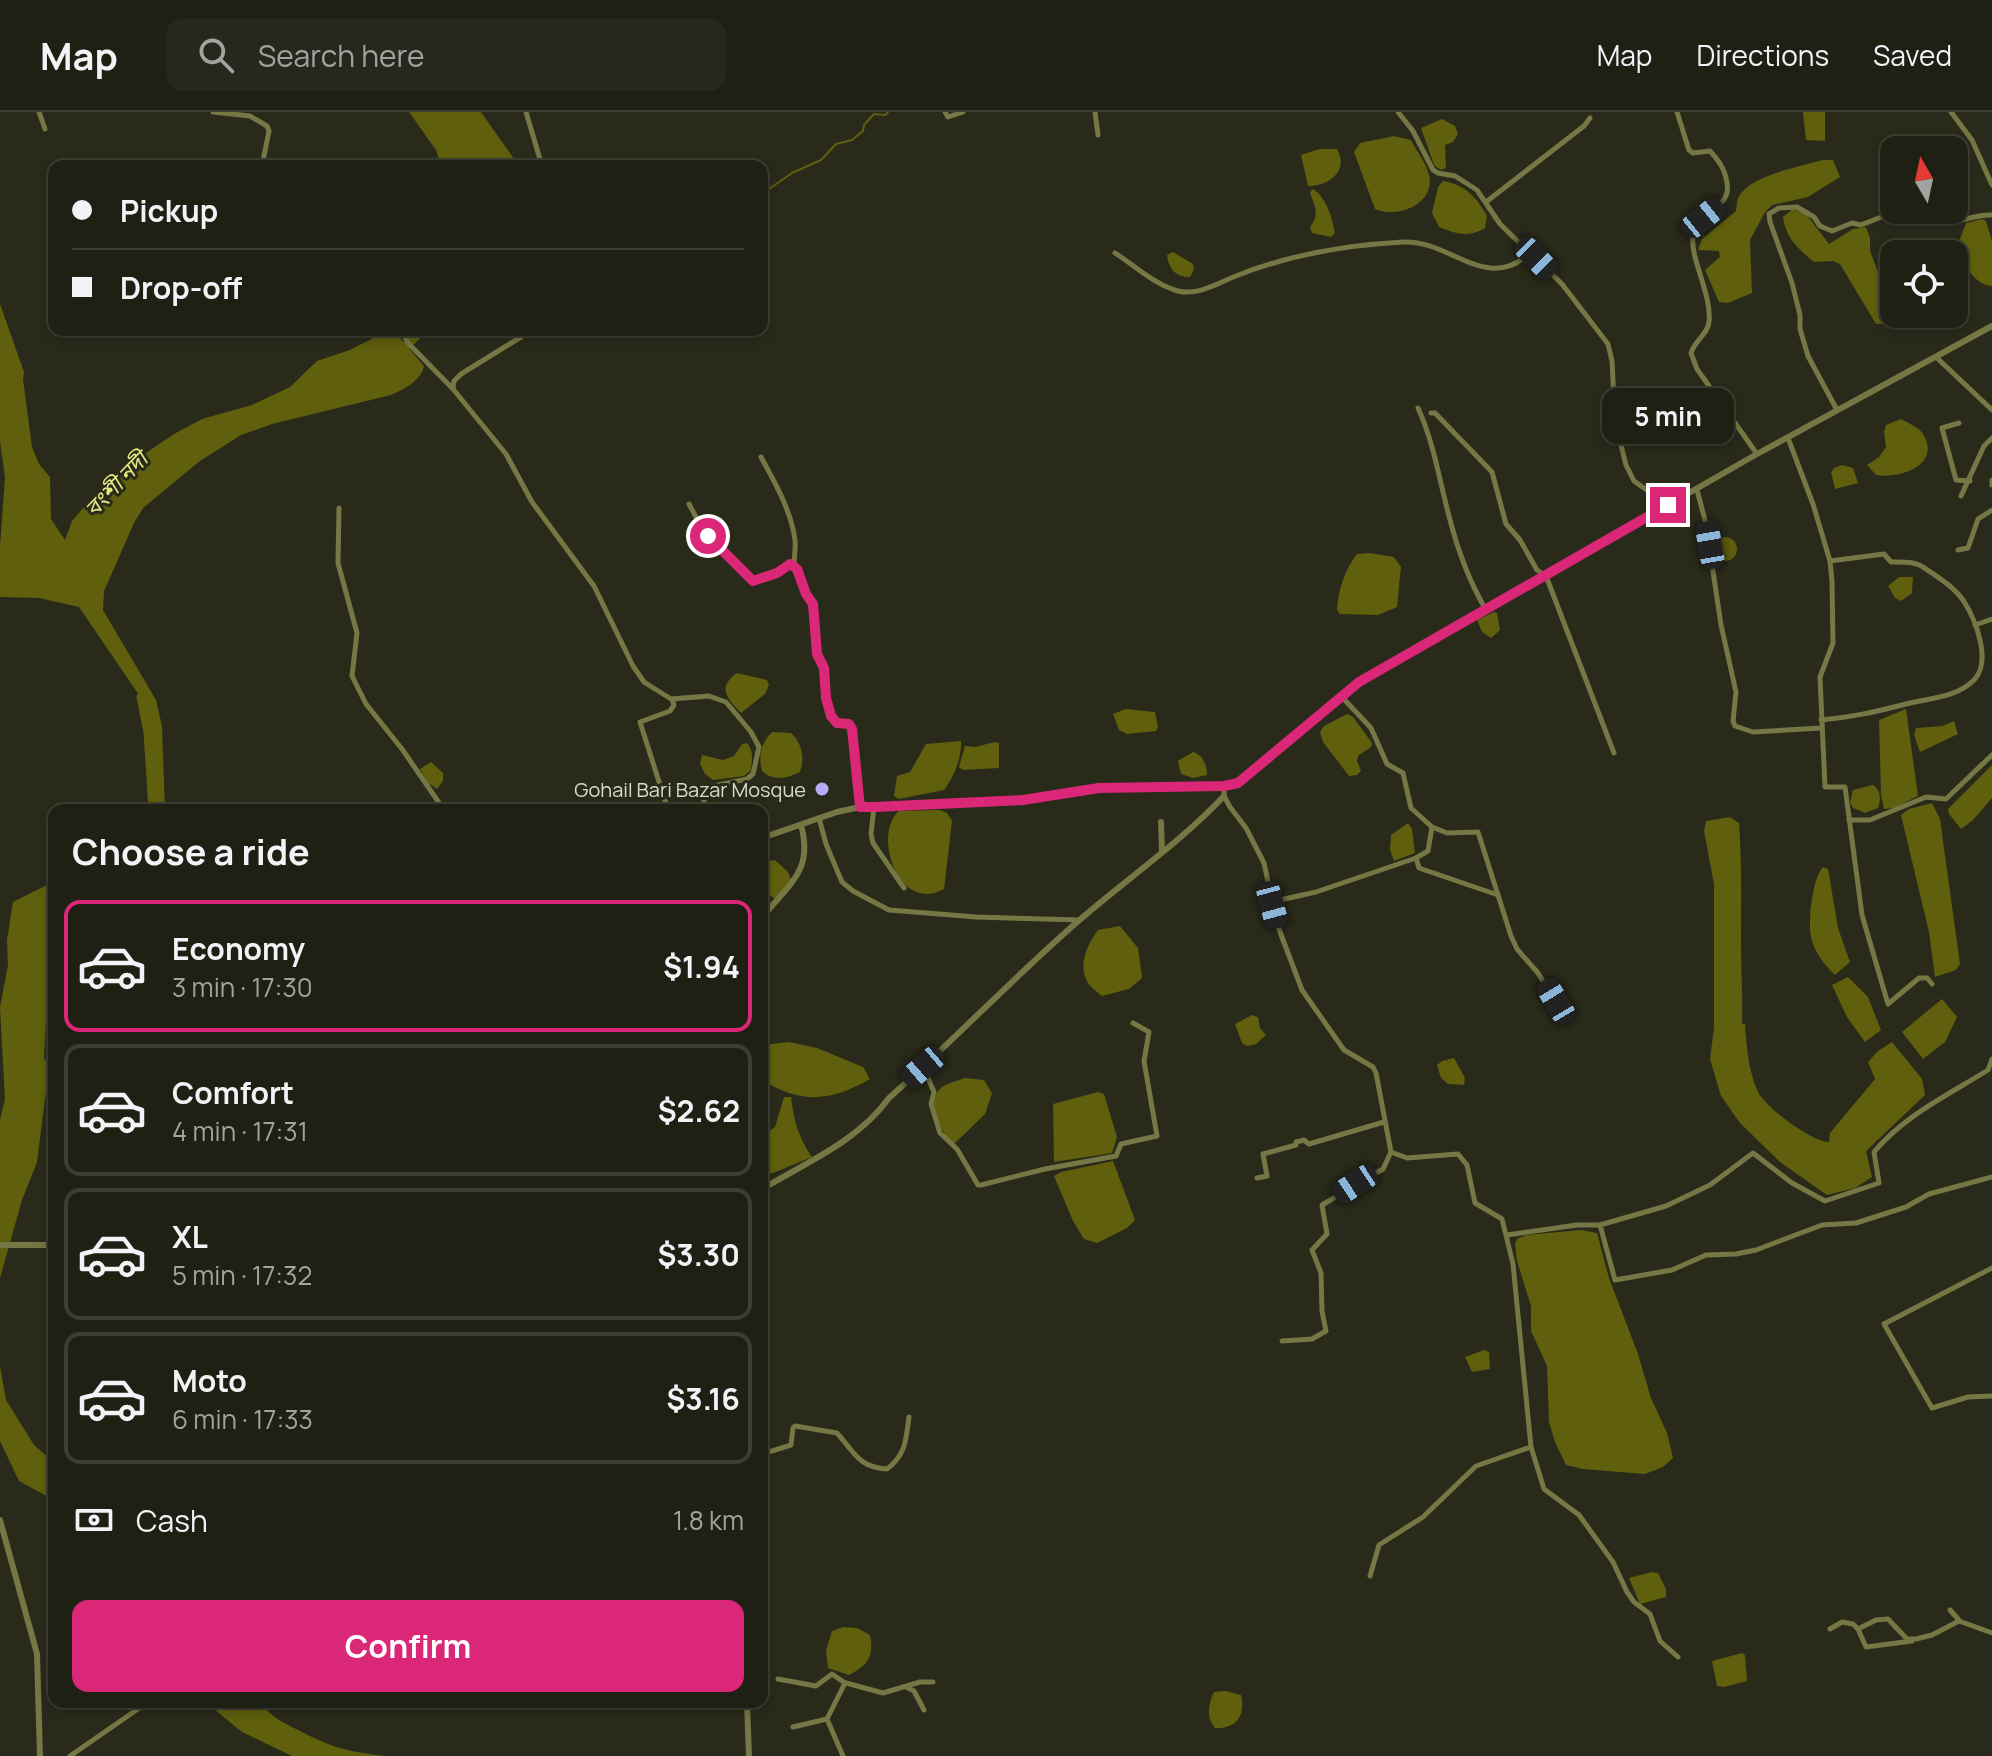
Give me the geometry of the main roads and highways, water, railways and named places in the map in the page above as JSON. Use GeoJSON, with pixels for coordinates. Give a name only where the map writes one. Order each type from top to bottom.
{"type":"FeatureCollection","features":[{"type":"Feature","properties":{"kind":"water"},"geometry":{"type":"Polygon","coordinates":[[[409,112],[481,112],[515,160],[439,160],[436,150],[409,112]]]}},
{"type":"Feature","properties":{"kind":"water"},"geometry":{"type":"Polygon","coordinates":[[[1803,112],[1825,112],[1825,141],[1806,140],[1803,112]]]}},
{"type":"Feature","properties":{"kind":"water"},"geometry":{"type":"Polygon","coordinates":[[[1442,119],[1455,126],[1458,134],[1453,142],[1445,145],[1446,168],[1441,170],[1434,165],[1421,128],[1442,119]]]}},
{"type":"Feature","properties":{"kind":"water"},"geometry":{"type":"Polygon","coordinates":[[[1394,136],[1411,140],[1426,166],[1430,185],[1427,194],[1413,207],[1384,212],[1375,209],[1354,152],[1360,143],[1394,136]]]}},
{"type":"Feature","properties":{"kind":"water"},"geometry":{"type":"Polygon","coordinates":[[[1320,149],[1337,149],[1341,164],[1330,180],[1308,186],[1301,155],[1320,149]]]}},
{"type":"Feature","properties":{"kind":"water"},"geometry":{"type":"Polygon","coordinates":[[[1833,160],[1840,177],[1808,197],[1772,205],[1750,240],[1752,293],[1728,303],[1719,302],[1705,270],[1720,257],[1719,251],[1698,250],[1702,239],[1736,211],[1738,199],[1752,184],[1776,173],[1833,160]]]}},
{"type":"Feature","properties":{"kind":"water"},"geometry":{"type":"Polygon","coordinates":[[[1443,181],[1458,185],[1474,198],[1487,216],[1485,228],[1462,234],[1439,227],[1432,213],[1438,187],[1443,181]]]}},
{"type":"Feature","properties":{"kind":"water"},"geometry":{"type":"Polygon","coordinates":[[[1313,189],[1328,209],[1335,233],[1331,237],[1312,233],[1310,227],[1316,214],[1310,192],[1313,189]]]}},
{"type":"Feature","properties":{"kind":"water"},"geometry":{"type":"Polygon","coordinates":[[[1793,209],[1806,214],[1829,244],[1853,229],[1866,227],[1870,251],[1880,277],[1880,324],[1876,324],[1840,264],[1833,261],[1814,262],[1803,253],[1787,231],[1783,217],[1793,209]]]}},
{"type":"Feature","properties":{"kind":"water"},"geometry":{"type":"Polygon","coordinates":[[[1986,221],[1992,241],[1992,286],[1980,282],[1968,268],[1968,240],[1960,240],[1968,222],[1986,221]]]}},
{"type":"Feature","properties":{"kind":"water"},"geometry":{"type":"Polygon","coordinates":[[[1173,252],[1193,264],[1190,277],[1181,276],[1171,269],[1167,255],[1173,252]]]}},
{"type":"Feature","properties":{"kind":"water"},"geometry":{"type":"Polygon","coordinates":[[[0,304],[24,372],[32,447],[39,464],[50,477],[51,519],[65,540],[72,521],[84,507],[137,459],[202,419],[252,405],[290,387],[317,361],[350,350],[377,336],[398,336],[424,366],[416,380],[391,395],[272,424],[241,435],[200,461],[143,508],[134,523],[104,591],[103,610],[156,700],[162,726],[165,804],[154,804],[148,722],[139,695],[79,607],[39,598],[0,597],[5,477],[0,442],[0,304]]]}},
{"type":"Feature","properties":{"kind":"water"},"geometry":{"type":"Polygon","coordinates":[[[1901,419],[1921,432],[1927,454],[1916,468],[1896,475],[1876,475],[1867,465],[1879,457],[1886,447],[1886,425],[1901,419]]]}},
{"type":"Feature","properties":{"kind":"water"},"geometry":{"type":"Polygon","coordinates":[[[1842,465],[1853,468],[1858,483],[1835,489],[1831,472],[1842,465]]]}},
{"type":"Feature","properties":{"kind":"water"},"geometry":{"type":"Polygon","coordinates":[[[1725,537],[1733,541],[1737,549],[1733,557],[1725,561],[1717,557],[1713,549],[1717,541],[1725,537]]]}},
{"type":"Feature","properties":{"kind":"water"},"geometry":{"type":"Polygon","coordinates":[[[1357,554],[1394,557],[1401,567],[1397,607],[1378,615],[1340,614],[1338,602],[1346,573],[1357,554]]]}},
{"type":"Feature","properties":{"kind":"water"},"geometry":{"type":"Polygon","coordinates":[[[1899,577],[1913,577],[1912,593],[1901,601],[1895,598],[1888,586],[1899,577]]]}},
{"type":"Feature","properties":{"kind":"water"},"geometry":{"type":"Polygon","coordinates":[[[1497,613],[1500,630],[1491,638],[1482,632],[1477,620],[1497,613]]]}},
{"type":"Feature","properties":{"kind":"water"},"geometry":{"type":"Polygon","coordinates":[[[737,673],[767,680],[769,685],[765,694],[741,713],[726,693],[727,683],[737,673]]]}},
{"type":"Feature","properties":{"kind":"water"},"geometry":{"type":"Polygon","coordinates":[[[1126,709],[1155,712],[1156,731],[1127,734],[1119,730],[1113,714],[1126,709]]]}},
{"type":"Feature","properties":{"kind":"water"},"geometry":{"type":"Polygon","coordinates":[[[1906,709],[1918,796],[1894,808],[1884,809],[1879,720],[1906,709]]]}},
{"type":"Feature","properties":{"kind":"water"},"geometry":{"type":"Polygon","coordinates":[[[1347,714],[1353,717],[1372,743],[1358,756],[1361,771],[1349,776],[1323,742],[1320,732],[1324,726],[1347,714]]]}},
{"type":"Feature","properties":{"kind":"water"},"geometry":{"type":"Polygon","coordinates":[[[1954,721],[1958,734],[1920,752],[1914,735],[1916,728],[1943,726],[1954,721]]]}},
{"type":"Feature","properties":{"kind":"water"},"geometry":{"type":"Polygon","coordinates":[[[772,732],[791,733],[798,741],[802,751],[800,772],[781,778],[771,777],[762,771],[761,750],[772,732]]]}},
{"type":"Feature","properties":{"kind":"water"},"geometry":{"type":"Polygon","coordinates":[[[961,741],[957,767],[944,790],[899,799],[894,796],[897,776],[910,772],[926,744],[961,741]]]}},
{"type":"Feature","properties":{"kind":"water"},"geometry":{"type":"Polygon","coordinates":[[[747,743],[752,752],[752,763],[751,770],[744,776],[713,780],[705,774],[700,764],[702,755],[723,760],[734,756],[742,744],[747,743]]]}},
{"type":"Feature","properties":{"kind":"water"},"geometry":{"type":"Polygon","coordinates":[[[999,743],[999,768],[963,770],[959,767],[965,746],[999,743]]]}},
{"type":"Feature","properties":{"kind":"water"},"geometry":{"type":"Polygon","coordinates":[[[1193,752],[1204,761],[1207,775],[1193,778],[1181,774],[1178,761],[1193,752]]]}},
{"type":"Feature","properties":{"kind":"water"},"geometry":{"type":"Polygon","coordinates":[[[431,762],[443,773],[443,781],[437,789],[427,782],[420,769],[431,762]]]}},
{"type":"Feature","properties":{"kind":"water"},"geometry":{"type":"Polygon","coordinates":[[[1992,765],[1992,798],[1961,829],[1948,809],[1992,765]]]}},
{"type":"Feature","properties":{"kind":"water"},"geometry":{"type":"Polygon","coordinates":[[[1873,785],[1880,795],[1878,808],[1865,813],[1853,808],[1850,803],[1853,790],[1873,785]]]}},
{"type":"Feature","properties":{"kind":"water"},"geometry":{"type":"Polygon","coordinates":[[[1932,803],[1940,819],[1960,964],[1956,970],[1935,977],[1929,932],[1901,815],[1909,809],[1932,803]]]}},
{"type":"Feature","properties":{"kind":"water"},"geometry":{"type":"Polygon","coordinates":[[[939,810],[947,813],[952,821],[944,889],[928,894],[914,891],[902,882],[894,868],[889,852],[891,822],[899,811],[939,810]]]}},
{"type":"Feature","properties":{"kind":"water"},"geometry":{"type":"Polygon","coordinates":[[[1730,817],[1739,823],[1740,838],[1742,1024],[1745,1024],[1752,1076],[1763,1099],[1801,1130],[1829,1142],[1830,1133],[1875,1079],[1868,1062],[1878,1051],[1892,1042],[1922,1079],[1925,1095],[1866,1151],[1872,1177],[1855,1188],[1827,1195],[1780,1162],[1740,1123],[1721,1096],[1710,1059],[1714,1028],[1714,884],[1704,831],[1706,821],[1730,817]]]}},
{"type":"Feature","properties":{"kind":"water"},"geometry":{"type":"Polygon","coordinates":[[[1408,823],[1412,829],[1415,853],[1394,861],[1390,850],[1391,835],[1408,823]]]}},
{"type":"Feature","properties":{"kind":"water"},"geometry":{"type":"Polygon","coordinates":[[[775,860],[788,872],[792,882],[776,900],[768,894],[769,861],[775,860]]]}},
{"type":"Feature","properties":{"kind":"water"},"geometry":{"type":"Polygon","coordinates":[[[1823,867],[1828,869],[1838,928],[1850,962],[1835,975],[1820,958],[1811,937],[1812,900],[1823,867]]]}},
{"type":"Feature","properties":{"kind":"water"},"geometry":{"type":"Polygon","coordinates":[[[48,885],[44,1058],[48,1076],[37,1162],[22,1200],[0,1278],[0,1120],[5,1099],[0,1007],[8,965],[7,940],[13,902],[48,885]]]}},
{"type":"Feature","properties":{"kind":"water"},"geometry":{"type":"Polygon","coordinates":[[[1120,926],[1138,948],[1142,978],[1129,989],[1102,996],[1091,987],[1084,974],[1085,954],[1098,930],[1120,926]]]}},
{"type":"Feature","properties":{"kind":"water"},"geometry":{"type":"Polygon","coordinates":[[[1848,977],[1868,997],[1881,1030],[1865,1042],[1847,1017],[1832,985],[1848,977]]]}},
{"type":"Feature","properties":{"kind":"water"},"geometry":{"type":"Polygon","coordinates":[[[1942,999],[1957,1017],[1945,1042],[1923,1059],[1902,1032],[1942,999]]]}},
{"type":"Feature","properties":{"kind":"water"},"geometry":{"type":"Polygon","coordinates":[[[1252,1015],[1258,1017],[1260,1028],[1266,1035],[1256,1044],[1247,1046],[1242,1043],[1235,1024],[1252,1015]]]}},
{"type":"Feature","properties":{"kind":"water"},"geometry":{"type":"Polygon","coordinates":[[[789,1042],[817,1048],[863,1067],[870,1079],[829,1096],[790,1093],[768,1083],[768,1044],[789,1042]]]}},
{"type":"Feature","properties":{"kind":"water"},"geometry":{"type":"Polygon","coordinates":[[[1454,1058],[1465,1078],[1464,1085],[1448,1084],[1441,1078],[1437,1065],[1454,1058]]]}},
{"type":"Feature","properties":{"kind":"water"},"geometry":{"type":"Polygon","coordinates":[[[965,1078],[984,1080],[992,1093],[985,1114],[953,1145],[936,1117],[934,1101],[941,1088],[965,1078]]]}},
{"type":"Feature","properties":{"kind":"water"},"geometry":{"type":"Polygon","coordinates":[[[1098,1092],[1104,1094],[1117,1137],[1112,1153],[1054,1162],[1053,1104],[1098,1092]]]}},
{"type":"Feature","properties":{"kind":"water"},"geometry":{"type":"Polygon","coordinates":[[[784,1097],[791,1097],[797,1128],[812,1157],[768,1173],[768,1132],[775,1127],[784,1097]]]}},
{"type":"Feature","properties":{"kind":"water"},"geometry":{"type":"Polygon","coordinates":[[[1113,1161],[1135,1220],[1127,1228],[1097,1243],[1084,1239],[1054,1176],[1113,1161]]]}},
{"type":"Feature","properties":{"kind":"water"},"geometry":{"type":"Polygon","coordinates":[[[1581,1230],[1597,1233],[1609,1278],[1651,1398],[1667,1433],[1673,1458],[1663,1467],[1645,1474],[1566,1465],[1549,1422],[1547,1366],[1531,1331],[1531,1306],[1515,1244],[1517,1239],[1526,1235],[1581,1230]]]}},
{"type":"Feature","properties":{"kind":"water"},"geometry":{"type":"Polygon","coordinates":[[[1484,1350],[1489,1352],[1490,1369],[1472,1372],[1465,1357],[1484,1350]]]}},
{"type":"Feature","properties":{"kind":"water"},"geometry":{"type":"Polygon","coordinates":[[[0,1366],[6,1400],[34,1445],[48,1457],[48,1497],[19,1481],[0,1441],[0,1366]]]}},
{"type":"Feature","properties":{"kind":"water"},"geometry":{"type":"Polygon","coordinates":[[[1658,1573],[1666,1589],[1666,1597],[1640,1604],[1629,1578],[1658,1573]]]}},
{"type":"Feature","properties":{"kind":"water"},"geometry":{"type":"Polygon","coordinates":[[[843,1627],[857,1628],[870,1635],[871,1643],[868,1660],[849,1675],[828,1668],[826,1650],[832,1631],[843,1627]]]}},
{"type":"Feature","properties":{"kind":"water"},"geometry":{"type":"Polygon","coordinates":[[[1742,1653],[1745,1655],[1747,1681],[1717,1686],[1712,1661],[1742,1653]]]}},
{"type":"Feature","properties":{"kind":"water"},"geometry":{"type":"Polygon","coordinates":[[[1214,1692],[1241,1695],[1241,1715],[1234,1724],[1215,1728],[1209,1715],[1210,1702],[1214,1692]]]}},
{"type":"Feature","properties":{"kind":"water"},"geometry":{"type":"Polygon","coordinates":[[[266,1708],[290,1726],[336,1747],[385,1756],[292,1756],[242,1732],[214,1709],[266,1708]]]}},
{"type":"Feature","properties":{"kind":"waterway"},"geometry":{"type":"LineString","coordinates":[[768,190],[792,173],[821,160],[836,144],[852,140],[863,131],[864,125],[874,114],[885,115],[888,112]]}},
{"type":"Feature","properties":{"kind":"waterway","name":"বংশী নদী"},"geometry":{"type":"LineString","coordinates":[[402,349],[416,336]]}},
{"type":"Feature","properties":{"kind":"waterway","name":"বংশী নদী"},"geometry":{"type":"LineString","coordinates":[[141,697],[148,732],[153,804]]}},
{"type":"Feature","properties":{"kind":"place","name":"Gohail Bari Bazar Mosque"},"geometry":{"type":"Point","coordinates":[822,789]}}]}
